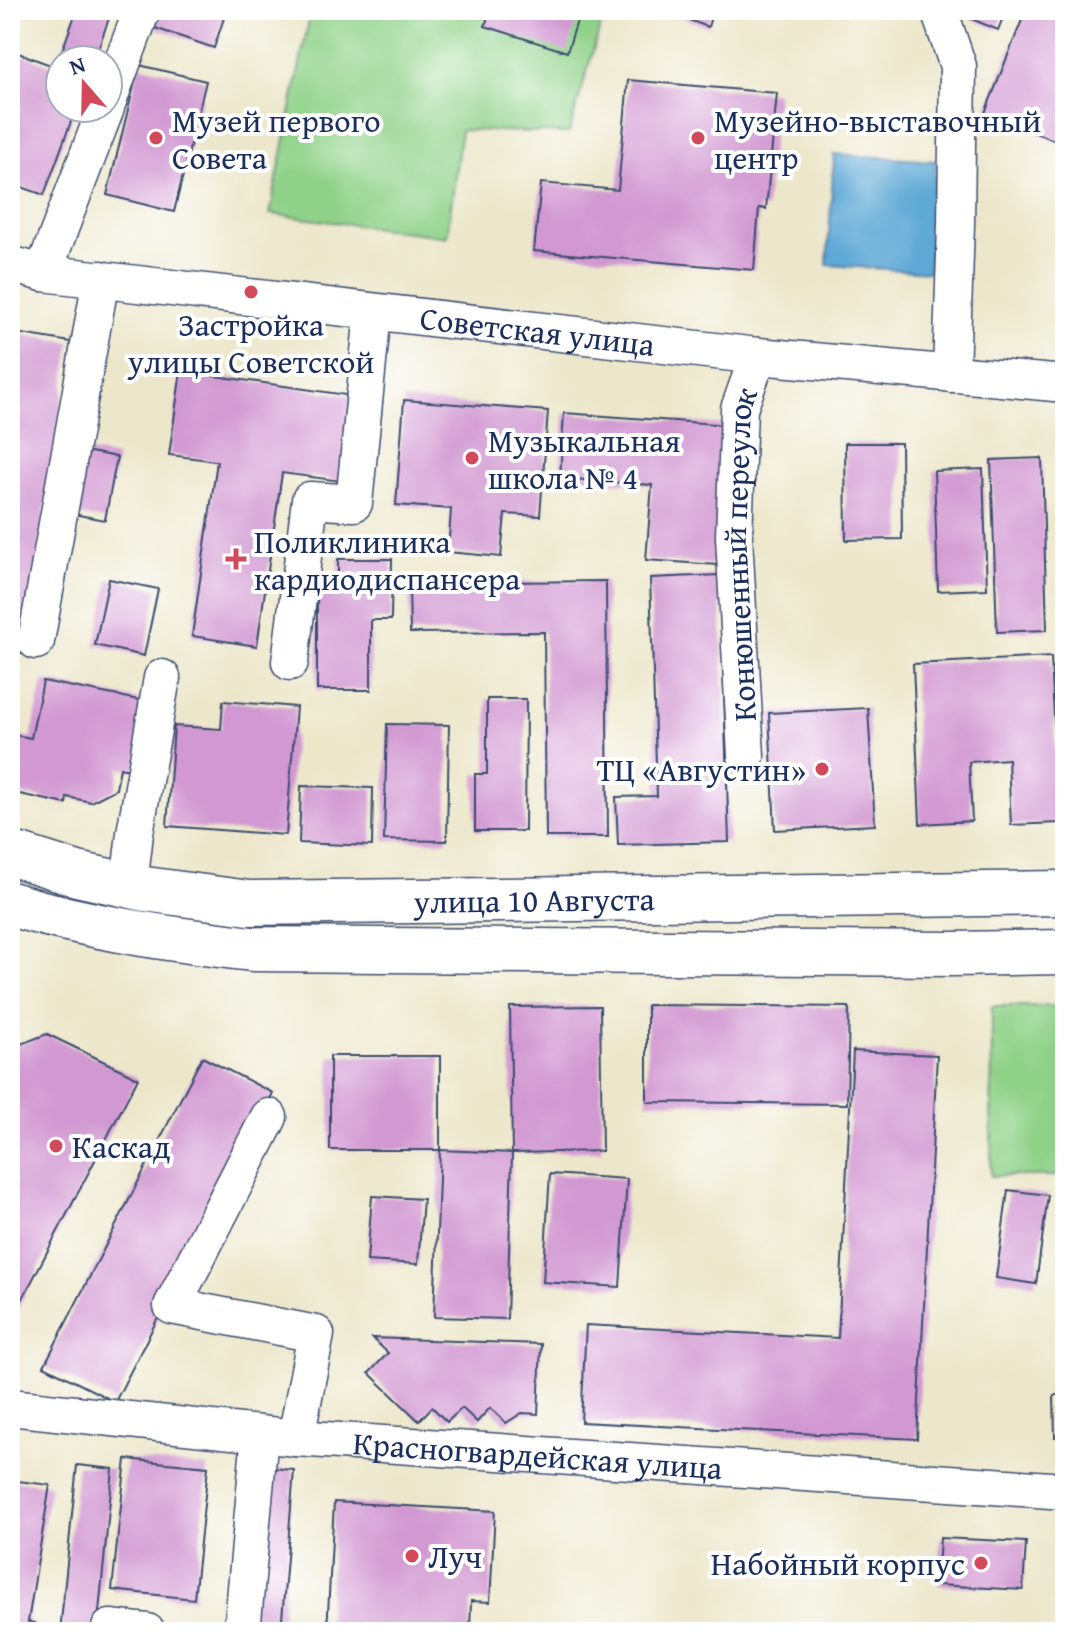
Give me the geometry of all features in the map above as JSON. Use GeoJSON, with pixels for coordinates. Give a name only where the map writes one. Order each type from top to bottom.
{"type":"FeatureCollection","features":[{"type":"Feature","properties":{"kind":"highway","name":"улица 10 Августа"},"geometry":{"type":"LineString","coordinates":[[10,853],[77,874],[129,885],[249,903],[1065,893]]}},
{"type":"Feature","properties":{"kind":"highway","name":"улица 10 Августа"},"geometry":{"type":"LineString","coordinates":[[10,904],[69,921],[156,937],[252,949],[952,954],[1065,952]]}},
{"type":"Feature","properties":{"kind":"street"},"geometry":{"type":"LineString","coordinates":[[124,58],[142,10]]}},
{"type":"Feature","properties":{"kind":"street"},"geometry":{"type":"LineString","coordinates":[[939,10],[958,66],[951,374]]}},
{"type":"Feature","properties":{"kind":"street"},"geometry":{"type":"LineString","coordinates":[[27,269],[98,124]]}},
{"type":"Feature","properties":{"kind":"street","name":"Советская улица"},"geometry":{"type":"LineString","coordinates":[[27,269],[758,356],[1065,384]]}},
{"type":"Feature","properties":{"kind":"street"},"geometry":{"type":"LineString","coordinates":[[36,641],[101,279]]}},
{"type":"Feature","properties":{"kind":"street"},"geometry":{"type":"LineString","coordinates":[[290,662],[310,500],[354,503],[373,312]]}},
{"type":"Feature","properties":{"kind":"street","name":"Конюшенный переулок"},"geometry":{"type":"LineString","coordinates":[[746,756],[734,536],[739,409],[758,356]]}},
{"type":"Feature","properties":{"kind":"street"},"geometry":{"type":"LineString","coordinates":[[129,885],[162,678]]}},
{"type":"Feature","properties":{"kind":"street"},"geometry":{"type":"LineString","coordinates":[[269,1117],[172,1306],[316,1334],[296,1438]]}},
{"type":"Feature","properties":{"kind":"street","name":"Красногвардейская улица"},"geometry":{"type":"LineString","coordinates":[[10,1407],[296,1438],[1065,1491]]}},
{"type":"Feature","properties":{"kind":"street"},"geometry":{"type":"LineString","coordinates":[[242,1632],[260,1435]]}},
{"type":"Feature","properties":{"kind":"street"},"geometry":{"type":"LineString","coordinates":[[110,1628],[147,1632]]}},
{"type":"Feature","properties":{"kind":"green space"},"geometry":{"type":"Polygon","coordinates":[[[277,10],[605,10],[569,133],[461,130],[447,237],[270,214],[309,19],[277,10]]]}},
{"type":"Feature","properties":{"kind":"green space"},"geometry":{"type":"Polygon","coordinates":[[[992,1006],[1065,1006],[1065,1176],[991,1176],[992,1006]]]}},
{"type":"Feature","properties":{"kind":"water"},"geometry":{"type":"Polygon","coordinates":[[[834,154],[936,161],[929,272],[827,265],[834,154]]]}},
{"type":"Feature","properties":{"kind":"building"},"geometry":{"type":"Polygon","coordinates":[[[77,10],[112,10],[100,44],[64,44],[77,10]]]}},
{"type":"Feature","properties":{"kind":"building"},"geometry":{"type":"Polygon","coordinates":[[[161,10],[210,10],[225,15],[214,48],[155,28],[161,10]]]}},
{"type":"Feature","properties":{"kind":"building"},"geometry":{"type":"Polygon","coordinates":[[[490,10],[553,10],[578,18],[567,52],[485,26],[490,10]]]}},
{"type":"Feature","properties":{"kind":"building"},"geometry":{"type":"Polygon","coordinates":[[[662,10],[713,10],[708,27],[662,10]]]}},
{"type":"Feature","properties":{"kind":"building"},"geometry":{"type":"Polygon","coordinates":[[[950,10],[1006,10],[998,30],[950,10]]]}},
{"type":"Feature","properties":{"kind":"building"},"geometry":{"type":"Polygon","coordinates":[[[1026,10],[1065,10],[1065,127],[1059,142],[985,113],[1026,10]]]}},
{"type":"Feature","properties":{"kind":"building"},"geometry":{"type":"Polygon","coordinates":[[[10,50],[44,63],[44,124],[70,124],[44,195],[10,183],[10,50]]]}},
{"type":"Feature","properties":{"kind":"building","name":"Музей первого Совета"},"geometry":{"type":"Polygon","coordinates":[[[139,65],[206,81],[174,212],[107,195],[139,65]]]}},
{"type":"Feature","properties":{"kind":"building","name":"Музейно-выставочный центр"},"geometry":{"type":"Polygon","coordinates":[[[628,80],[777,93],[766,209],[759,208],[754,270],[534,251],[541,183],[618,190],[628,80]]]}},
{"type":"Feature","properties":{"kind":"building"},"geometry":{"type":"Polygon","coordinates":[[[10,332],[71,342],[22,654],[10,652],[10,332]]]}},
{"type":"Feature","properties":{"kind":"building","name":"Поликлиника кардиодиспансера"},"geometry":{"type":"Polygon","coordinates":[[[181,371],[353,396],[341,481],[282,473],[257,646],[192,636],[217,461],[169,455],[181,371]]]}},
{"type":"Feature","properties":{"kind":"building","name":"Музыкальная школа № 4"},"geometry":{"type":"Polygon","coordinates":[[[404,400],[548,411],[540,516],[505,514],[501,557],[448,552],[451,509],[396,505],[404,400]]]}},
{"type":"Feature","properties":{"kind":"building"},"geometry":{"type":"Polygon","coordinates":[[[564,413],[729,425],[718,565],[646,560],[652,485],[560,478],[564,413]]]}},
{"type":"Feature","properties":{"kind":"building"},"geometry":{"type":"Polygon","coordinates":[[[845,443],[901,443],[902,539],[846,540],[845,443]]]}},
{"type":"Feature","properties":{"kind":"building"},"geometry":{"type":"Polygon","coordinates":[[[85,451],[117,457],[105,520],[73,514],[85,451]]]}},
{"type":"Feature","properties":{"kind":"building"},"geometry":{"type":"Polygon","coordinates":[[[1042,458],[1047,630],[997,632],[991,460],[1042,458]]]}},
{"type":"Feature","properties":{"kind":"building"},"geometry":{"type":"Polygon","coordinates":[[[983,469],[987,589],[938,591],[934,471],[983,469]]]}},
{"type":"Feature","properties":{"kind":"building"},"geometry":{"type":"Polygon","coordinates":[[[338,559],[392,559],[391,620],[371,620],[371,690],[317,690],[317,580],[338,580],[338,559]]]}},
{"type":"Feature","properties":{"kind":"building"},"geometry":{"type":"Polygon","coordinates":[[[720,575],[729,842],[618,845],[616,797],[657,796],[650,578],[720,575]]]}},
{"type":"Feature","properties":{"kind":"building"},"geometry":{"type":"Polygon","coordinates":[[[109,579],[158,589],[144,656],[95,645],[109,579]]]}},
{"type":"Feature","properties":{"kind":"building"},"geometry":{"type":"Polygon","coordinates":[[[606,581],[608,837],[546,837],[544,632],[410,633],[409,583],[606,581]]]}},
{"type":"Feature","properties":{"kind":"building"},"geometry":{"type":"Polygon","coordinates":[[[1051,657],[1059,823],[1011,825],[1008,759],[969,762],[972,821],[920,824],[913,664],[1051,657]]]}},
{"type":"Feature","properties":{"kind":"building"},"geometry":{"type":"Polygon","coordinates":[[[43,681],[149,702],[135,771],[120,768],[116,789],[91,802],[67,797],[66,804],[10,792],[10,734],[31,738],[43,681]]]}},
{"type":"Feature","properties":{"kind":"building"},"geometry":{"type":"Polygon","coordinates":[[[487,699],[526,699],[525,831],[475,831],[475,774],[487,774],[487,699]]]}},
{"type":"Feature","properties":{"kind":"building"},"geometry":{"type":"Polygon","coordinates":[[[223,701],[296,707],[286,835],[167,826],[174,726],[221,729],[223,701]]]}},
{"type":"Feature","properties":{"kind":"building","name":"ТЦ «Августин»"},"geometry":{"type":"Polygon","coordinates":[[[868,708],[875,825],[775,830],[769,713],[868,708]]]}},
{"type":"Feature","properties":{"kind":"building"},"geometry":{"type":"Polygon","coordinates":[[[387,724],[449,725],[447,841],[384,840],[387,724]]]}},
{"type":"Feature","properties":{"kind":"building"},"geometry":{"type":"Polygon","coordinates":[[[301,786],[373,788],[372,846],[299,843],[301,786]]]}},
{"type":"Feature","properties":{"kind":"building"},"geometry":{"type":"Polygon","coordinates":[[[647,1005],[849,1007],[847,1104],[647,1102],[647,1005]]]}},
{"type":"Feature","properties":{"kind":"building"},"geometry":{"type":"Polygon","coordinates":[[[600,1006],[602,1151],[512,1153],[510,1007],[600,1006]]]}},
{"type":"Feature","properties":{"kind":"building","name":"Каскад"},"geometry":{"type":"Polygon","coordinates":[[[47,1034],[138,1078],[10,1323],[10,1048],[47,1034]]]}},
{"type":"Feature","properties":{"kind":"building"},"geometry":{"type":"Polygon","coordinates":[[[853,1051],[937,1055],[917,1439],[581,1422],[586,1325],[838,1338],[853,1051]]]}},
{"type":"Feature","properties":{"kind":"building"},"geometry":{"type":"Polygon","coordinates":[[[330,1056],[440,1056],[440,1150],[330,1150],[330,1056]]]}},
{"type":"Feature","properties":{"kind":"building"},"geometry":{"type":"Polygon","coordinates":[[[202,1057],[273,1093],[115,1402],[44,1366],[202,1057]]]}},
{"type":"Feature","properties":{"kind":"building"},"geometry":{"type":"Polygon","coordinates":[[[440,1150],[512,1153],[507,1319],[434,1317],[440,1150]]]}},
{"type":"Feature","properties":{"kind":"building"},"geometry":{"type":"Polygon","coordinates":[[[550,1174],[627,1179],[620,1287],[543,1282],[550,1174]]]}},
{"type":"Feature","properties":{"kind":"building"},"geometry":{"type":"Polygon","coordinates":[[[1008,1190],[1048,1195],[1036,1284],[996,1278],[1008,1190]]]}},
{"type":"Feature","properties":{"kind":"building"},"geometry":{"type":"Polygon","coordinates":[[[372,1196],[423,1199],[418,1264],[367,1261],[372,1196]]]}},
{"type":"Feature","properties":{"kind":"building"},"geometry":{"type":"Polygon","coordinates":[[[372,1338],[541,1344],[538,1414],[522,1413],[506,1423],[490,1408],[477,1422],[462,1408],[447,1422],[432,1407],[419,1421],[369,1373],[388,1353],[372,1338]]]}},
{"type":"Feature","properties":{"kind":"building"},"geometry":{"type":"Polygon","coordinates":[[[1054,1395],[1065,1395],[1065,1437],[1055,1437],[1054,1395]]]}},
{"type":"Feature","properties":{"kind":"building"},"geometry":{"type":"Polygon","coordinates":[[[126,1459],[208,1467],[194,1599],[112,1590],[126,1459]]]}},
{"type":"Feature","properties":{"kind":"building"},"geometry":{"type":"Polygon","coordinates":[[[77,1465],[113,1469],[97,1632],[60,1632],[77,1465]]]}},
{"type":"Feature","properties":{"kind":"building"},"geometry":{"type":"Polygon","coordinates":[[[247,1466],[294,1470],[281,1632],[233,1632],[247,1466]]]}},
{"type":"Feature","properties":{"kind":"building"},"geometry":{"type":"Polygon","coordinates":[[[10,1480],[50,1485],[28,1622],[35,1623],[34,1632],[10,1632],[10,1480]]]}},
{"type":"Feature","properties":{"kind":"building","name":"Луч"},"geometry":{"type":"Polygon","coordinates":[[[334,1502],[495,1511],[490,1602],[471,1601],[470,1632],[327,1632],[334,1502]]]}},
{"type":"Feature","properties":{"kind":"building"},"geometry":{"type":"Polygon","coordinates":[[[940,1538],[1026,1542],[1023,1590],[937,1585],[940,1538]]]}},
{"type":"Feature","properties":{"kind":"place","name":"Музей первого Совета"},"geometry":{"type":"Point","coordinates":[156,138]}},
{"type":"Feature","properties":{"kind":"place","name":"Музейно-выставочный центр"},"geometry":{"type":"Point","coordinates":[698,138]}},
{"type":"Feature","properties":{"kind":"place","name":"Застройка улицы Советской"},"geometry":{"type":"Point","coordinates":[251,292]}},
{"type":"Feature","properties":{"kind":"place","name":"Музыкальная школа № 4"},"geometry":{"type":"Point","coordinates":[472,458]}},
{"type":"Feature","properties":{"kind":"place","name":"Поликлиника кардиодиспансера"},"geometry":{"type":"Point","coordinates":[236,559]}},
{"type":"Feature","properties":{"kind":"place","name":"ТЦ «Августин»"},"geometry":{"type":"Point","coordinates":[822,769]}},
{"type":"Feature","properties":{"kind":"place","name":"Каскад"},"geometry":{"type":"Point","coordinates":[56,1146]}},
{"type":"Feature","properties":{"kind":"place","name":"Луч"},"geometry":{"type":"Point","coordinates":[412,1556]}},
{"type":"Feature","properties":{"kind":"place","name":"Набойный корпус"},"geometry":{"type":"Point","coordinates":[981,1563]}}]}
